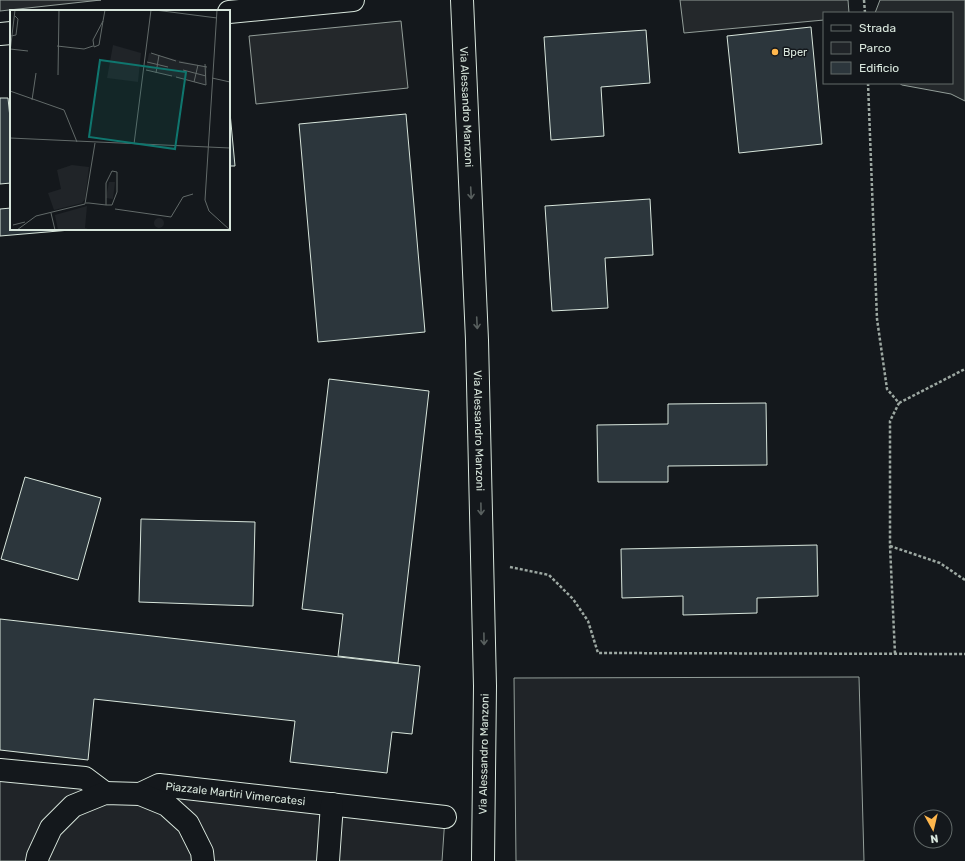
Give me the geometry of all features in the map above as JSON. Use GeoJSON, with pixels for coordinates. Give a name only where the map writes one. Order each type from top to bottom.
{"type":"FeatureCollection","features":[{"type":"Feature","properties":{"kind":"street"},"geometry":{"type":"LineString","coordinates":[[230,12],[353,0]]}},
{"type":"Feature","properties":{"kind":"street","name":"Via Alessandro Manzoni"},"geometry":{"type":"LineString","coordinates":[[462,0],[477,340],[485,686],[483,861]]}},
{"type":"Feature","properties":{"kind":"street"},"geometry":{"type":"LineString","coordinates":[[0,34],[10,33]]}},
{"type":"Feature","properties":{"kind":"street"},"geometry":{"type":"LineString","coordinates":[[0,770],[85,778],[105,793]]}},
{"type":"Feature","properties":{"kind":"street","name":"Piazzale Martiri Vimercatesi"},"geometry":{"type":"LineString","coordinates":[[140,794],[159,785],[445,818]]}},
{"type":"Feature","properties":{"kind":"street","name":"Piazzale Martiri Vimercatesi"},"geometry":{"type":"LineString","coordinates":[[37,861],[51,828],[73,806],[105,793],[140,794],[167,805],[188,824],[202,852],[203,861]]}},
{"type":"Feature","properties":{"kind":"street"},"geometry":{"type":"LineString","coordinates":[[328,861],[332,804]]}},
{"type":"Feature","properties":{"kind":"path"},"geometry":{"type":"LineString","coordinates":[[864,0],[865,12]]}},
{"type":"Feature","properties":{"kind":"path"},"geometry":{"type":"LineString","coordinates":[[868,84],[877,319],[888,389],[899,403]]}},
{"type":"Feature","properties":{"kind":"path"},"geometry":{"type":"LineString","coordinates":[[895,654],[890,546],[890,421],[899,403],[965,369]]}},
{"type":"Feature","properties":{"kind":"path"},"geometry":{"type":"LineString","coordinates":[[890,546],[940,563],[965,580]]}},
{"type":"Feature","properties":{"kind":"path"},"geometry":{"type":"LineString","coordinates":[[482,563],[525,569],[549,575],[573,599],[588,621],[598,653],[965,654]]}},
{"type":"Feature","properties":{"kind":"green space"},"geometry":{"type":"Polygon","coordinates":[[[859,677],[864,861],[516,861],[514,678],[859,677]]]}},
{"type":"Feature","properties":{"kind":"green space"},"geometry":{"type":"Polygon","coordinates":[[[0,773],[445,817],[442,861],[0,861],[0,773]]]}},
{"type":"Feature","properties":{"kind":"shaded area"},"geometry":{"type":"Polygon","coordinates":[[[0,0],[101,0],[0,11],[0,0]]]}},
{"type":"Feature","properties":{"kind":"shaded area"},"geometry":{"type":"Polygon","coordinates":[[[680,0],[848,0],[849,12],[823,12],[823,20],[684,33],[680,0]]]}},
{"type":"Feature","properties":{"kind":"shaded area"},"geometry":{"type":"Polygon","coordinates":[[[880,0],[965,0],[965,101],[951,94],[900,84],[953,84],[953,12],[875,12],[880,0]]]}},
{"type":"Feature","properties":{"kind":"shaded area"},"geometry":{"type":"Polygon","coordinates":[[[401,21],[408,88],[256,104],[249,36],[401,21]]]}},
{"type":"Feature","properties":{"kind":"building"},"geometry":{"type":"Polygon","coordinates":[[[811,27],[822,144],[739,153],[727,36],[811,27]]]}},
{"type":"Feature","properties":{"kind":"building"},"geometry":{"type":"Polygon","coordinates":[[[646,30],[650,83],[601,87],[604,136],[551,140],[544,37],[646,30]]]}},
{"type":"Feature","properties":{"kind":"building"},"geometry":{"type":"Polygon","coordinates":[[[0,98],[8,98],[10,118],[10,183],[0,184],[0,98]]]}},
{"type":"Feature","properties":{"kind":"building"},"geometry":{"type":"Polygon","coordinates":[[[230,113],[235,166],[230,166],[230,113]]]}},
{"type":"Feature","properties":{"kind":"building"},"geometry":{"type":"Polygon","coordinates":[[[406,114],[425,332],[318,342],[299,124],[406,114]]]}},
{"type":"Feature","properties":{"kind":"building"},"geometry":{"type":"Polygon","coordinates":[[[650,199],[653,255],[605,258],[608,308],[552,311],[545,206],[650,199]]]}},
{"type":"Feature","properties":{"kind":"building"},"geometry":{"type":"Polygon","coordinates":[[[10,208],[10,230],[70,230],[0,236],[0,209],[10,208]]]}},
{"type":"Feature","properties":{"kind":"building"},"geometry":{"type":"Polygon","coordinates":[[[329,379],[429,391],[398,663],[338,656],[343,614],[302,609],[329,379]]]}},
{"type":"Feature","properties":{"kind":"building"},"geometry":{"type":"Polygon","coordinates":[[[766,403],[767,465],[668,466],[668,482],[598,482],[597,425],[668,424],[668,404],[766,403]]]}},
{"type":"Feature","properties":{"kind":"building"},"geometry":{"type":"Polygon","coordinates":[[[25,477],[101,498],[78,580],[1,559],[25,477]]]}},
{"type":"Feature","properties":{"kind":"building"},"geometry":{"type":"Polygon","coordinates":[[[141,519],[255,522],[253,606],[139,602],[141,519]]]}},
{"type":"Feature","properties":{"kind":"building"},"geometry":{"type":"Polygon","coordinates":[[[817,545],[818,596],[757,598],[757,613],[683,615],[683,596],[622,598],[621,549],[817,545]]]}},
{"type":"Feature","properties":{"kind":"building"},"geometry":{"type":"Polygon","coordinates":[[[0,619],[420,666],[412,734],[392,732],[387,773],[290,762],[295,721],[94,699],[88,760],[0,750],[0,619]]]}},
{"type":"Feature","properties":{"kind":"place","name":"Bper"},"geometry":{"type":"Point","coordinates":[775,52]}}]}
